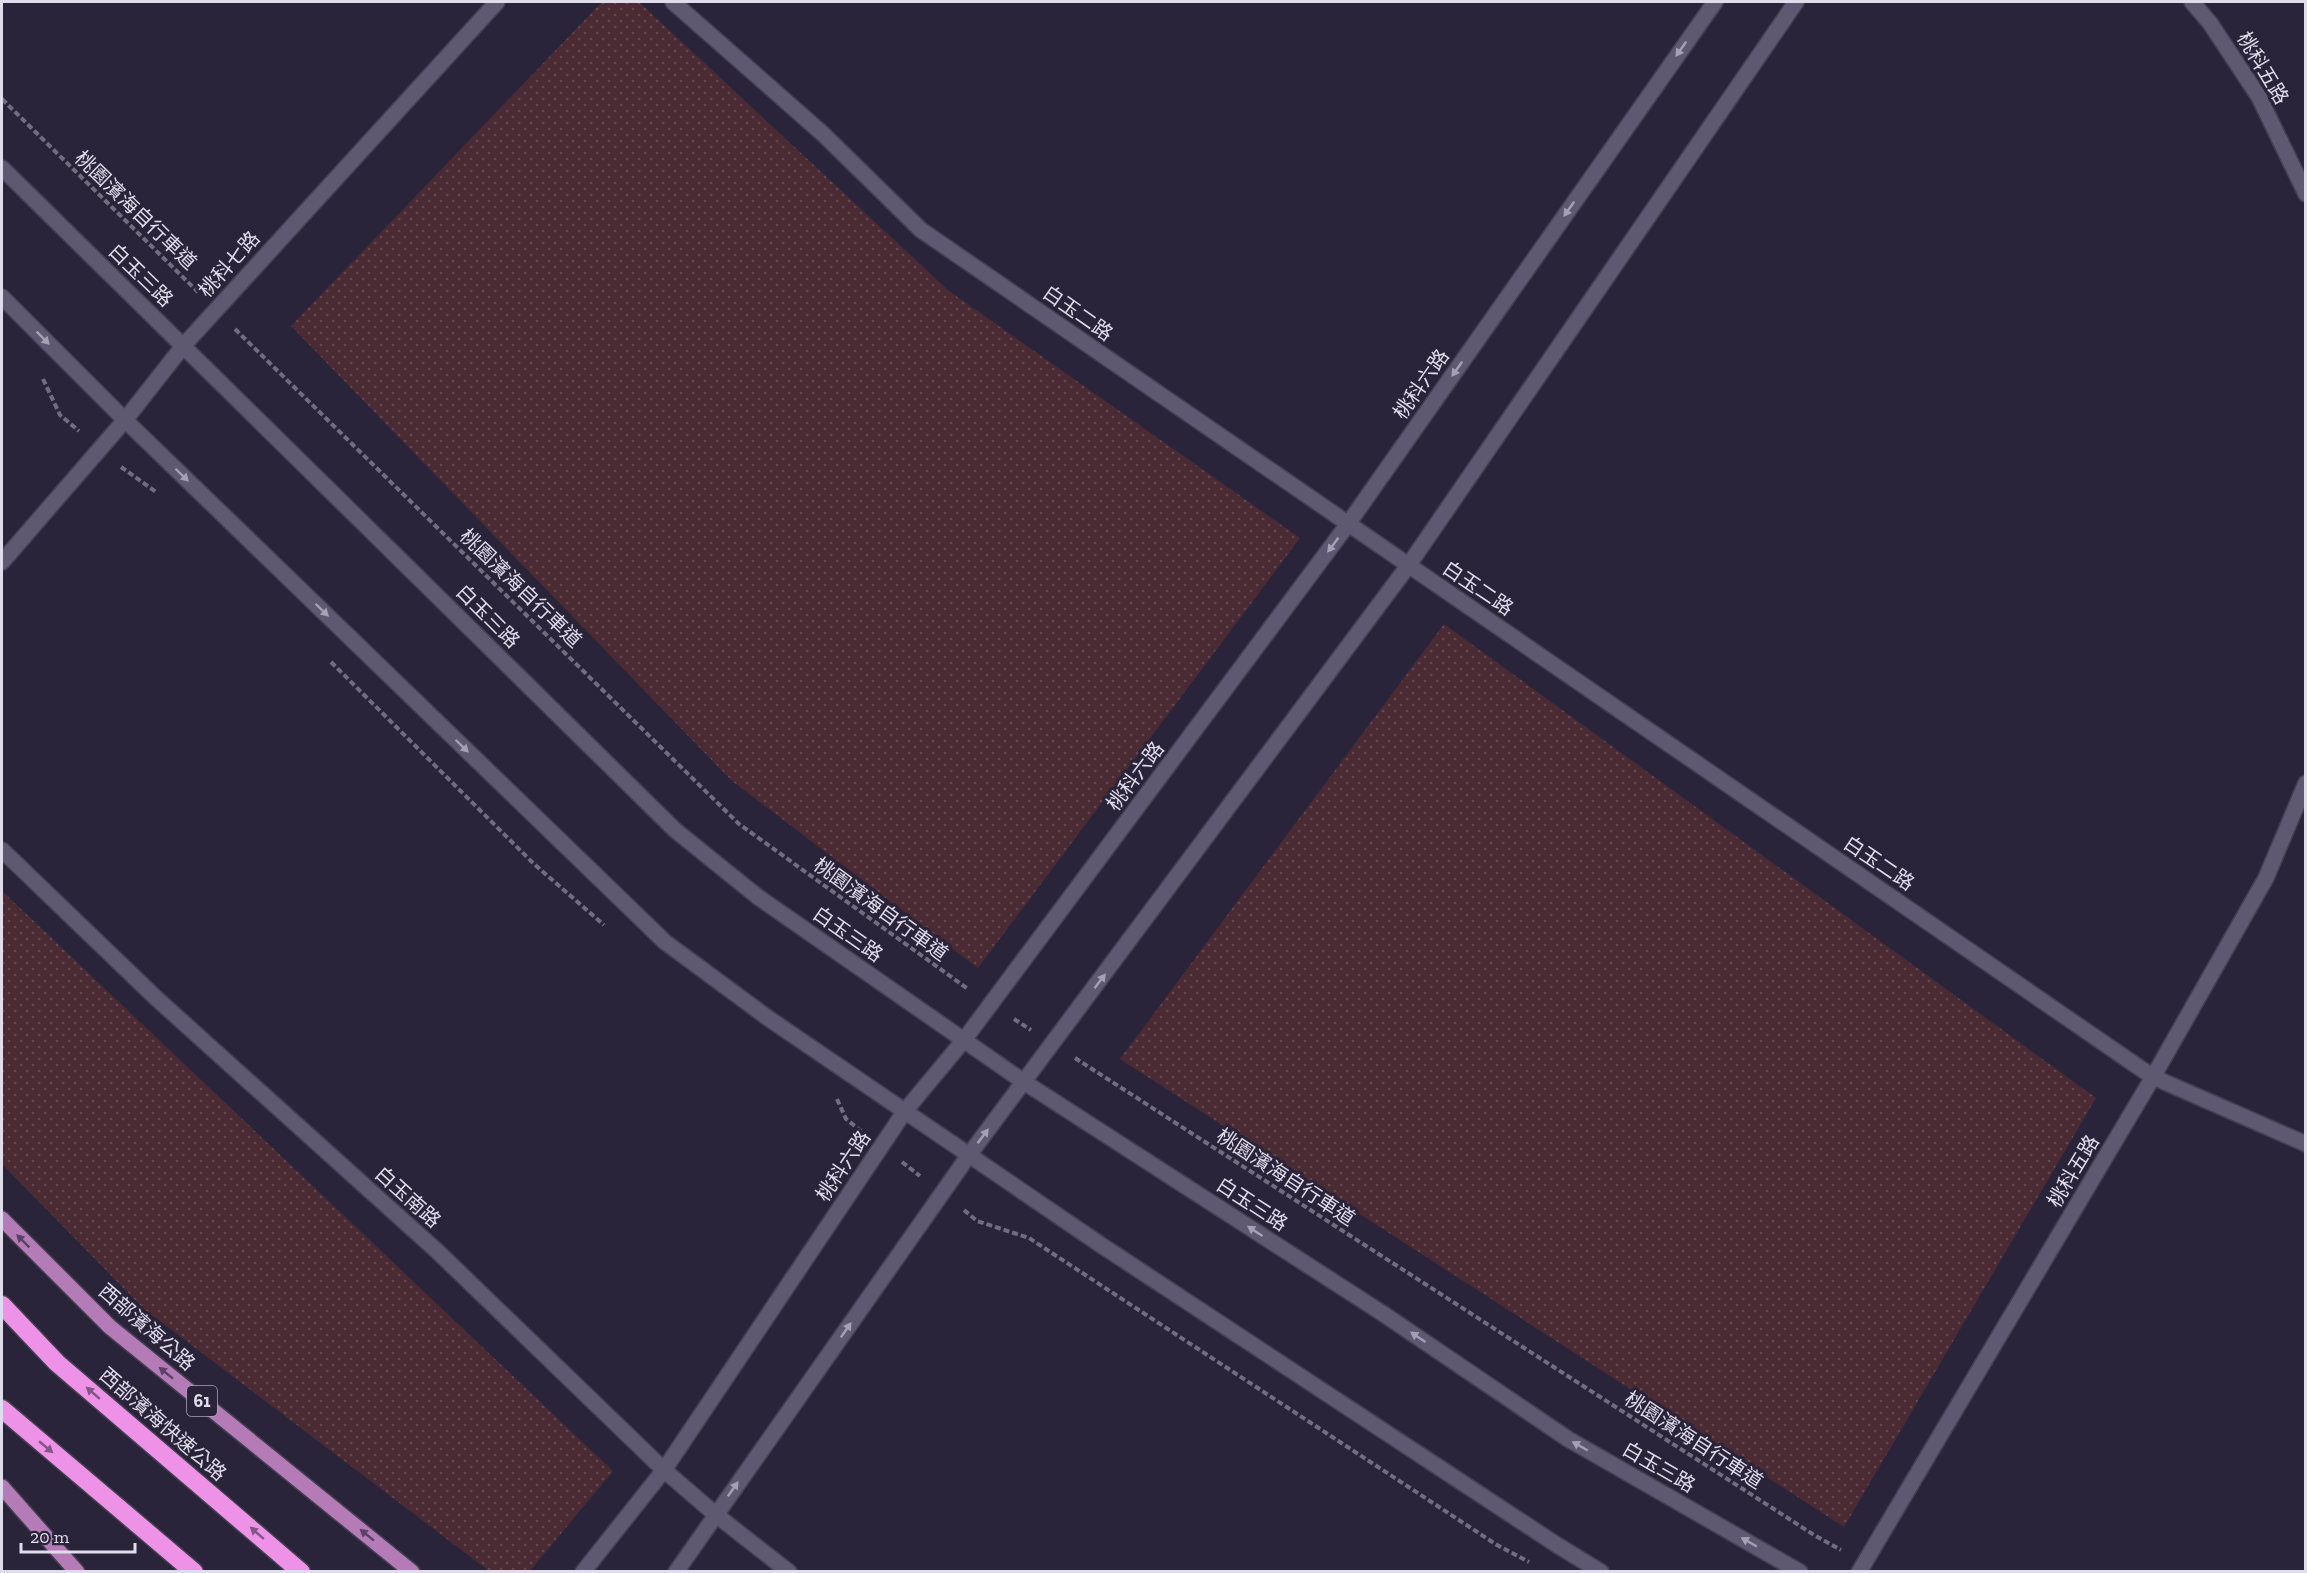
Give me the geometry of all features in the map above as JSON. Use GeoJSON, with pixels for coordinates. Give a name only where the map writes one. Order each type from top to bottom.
{"type":"FeatureCollection","features":[{"type":"Feature","properties":{"kind":"highway","name":"西部濱海快速公路"},"geometry":{"type":"LineString","coordinates":[[2,1305],[57,1363],[301,1572]]}},
{"type":"Feature","properties":{"kind":"highway"},"geometry":{"type":"LineString","coordinates":[[2,1409],[194,1572]]}},
{"type":"Feature","properties":{"kind":"main road","name":"西部濱海公路"},"geometry":{"type":"LineString","coordinates":[[2,1220],[110,1328],[412,1572]]}},
{"type":"Feature","properties":{"kind":"main road"},"geometry":{"type":"LineString","coordinates":[[2,1487],[78,1572]]}},
{"type":"Feature","properties":{"kind":"street","name":"桃科七路"},"geometry":{"type":"LineString","coordinates":[[2,562],[125,420],[184,345],[497,2]]}},
{"type":"Feature","properties":{"kind":"street","name":"白玉二路"},"geometry":{"type":"LineString","coordinates":[[674,2],[823,134],[921,230],[2153,1077],[2306,1144]]}},
{"type":"Feature","properties":{"kind":"street"},"geometry":{"type":"LineString","coordinates":[[676,1572],[969,1155],[1408,566],[1796,2]]}},
{"type":"Feature","properties":{"kind":"street","name":"桃科五路"},"geometry":{"type":"LineString","coordinates":[[2192,2],[2210,23],[2259,97],[2306,194]]}},
{"type":"Feature","properties":{"kind":"street","name":"桃科六路"},"geometry":{"type":"LineString","coordinates":[[583,1572],[664,1470],[905,1111],[964,1041],[1348,524],[1710,3]]}},
{"type":"Feature","properties":{"kind":"street","name":"白玉三路"},"geometry":{"type":"LineString","coordinates":[[2,168],[675,830],[758,897],[1024,1082],[1382,1313],[1568,1439],[1800,1572]]}},
{"type":"Feature","properties":{"kind":"street"},"geometry":{"type":"LineString","coordinates":[[2,297],[125,420],[665,942],[768,1018],[1120,1258],[1557,1545],[1602,1572]]}},
{"type":"Feature","properties":{"kind":"street","name":"桃科五路"},"geometry":{"type":"LineString","coordinates":[[1862,1567],[2153,1077],[2266,878],[2306,783]]}},
{"type":"Feature","properties":{"kind":"street","name":"白玉南路"},"geometry":{"type":"LineString","coordinates":[[2,850],[156,998],[437,1251],[664,1470],[715,1514],[789,1572]]}},
{"type":"Feature","properties":{"kind":"path","name":"桃園濱海自行車道"},"geometry":{"type":"LineString","coordinates":[[2,99],[740,824],[942,972],[1862,1567]]}},
{"type":"Feature","properties":{"kind":"shaded area"},"geometry":{"type":"Polygon","coordinates":[[[602,2],[639,2],[949,291],[1300,538],[978,968],[732,781],[291,326],[602,2]]]}},
{"type":"Feature","properties":{"kind":"shaded area"},"geometry":{"type":"Polygon","coordinates":[[[1444,624],[2096,1098],[1844,1527],[1120,1059],[1444,624]]]}},
{"type":"Feature","properties":{"kind":"shaded area"},"geometry":{"type":"Polygon","coordinates":[[[2,891],[613,1471],[530,1571],[489,1571],[144,1309],[2,1164],[2,891]]]}}]}
